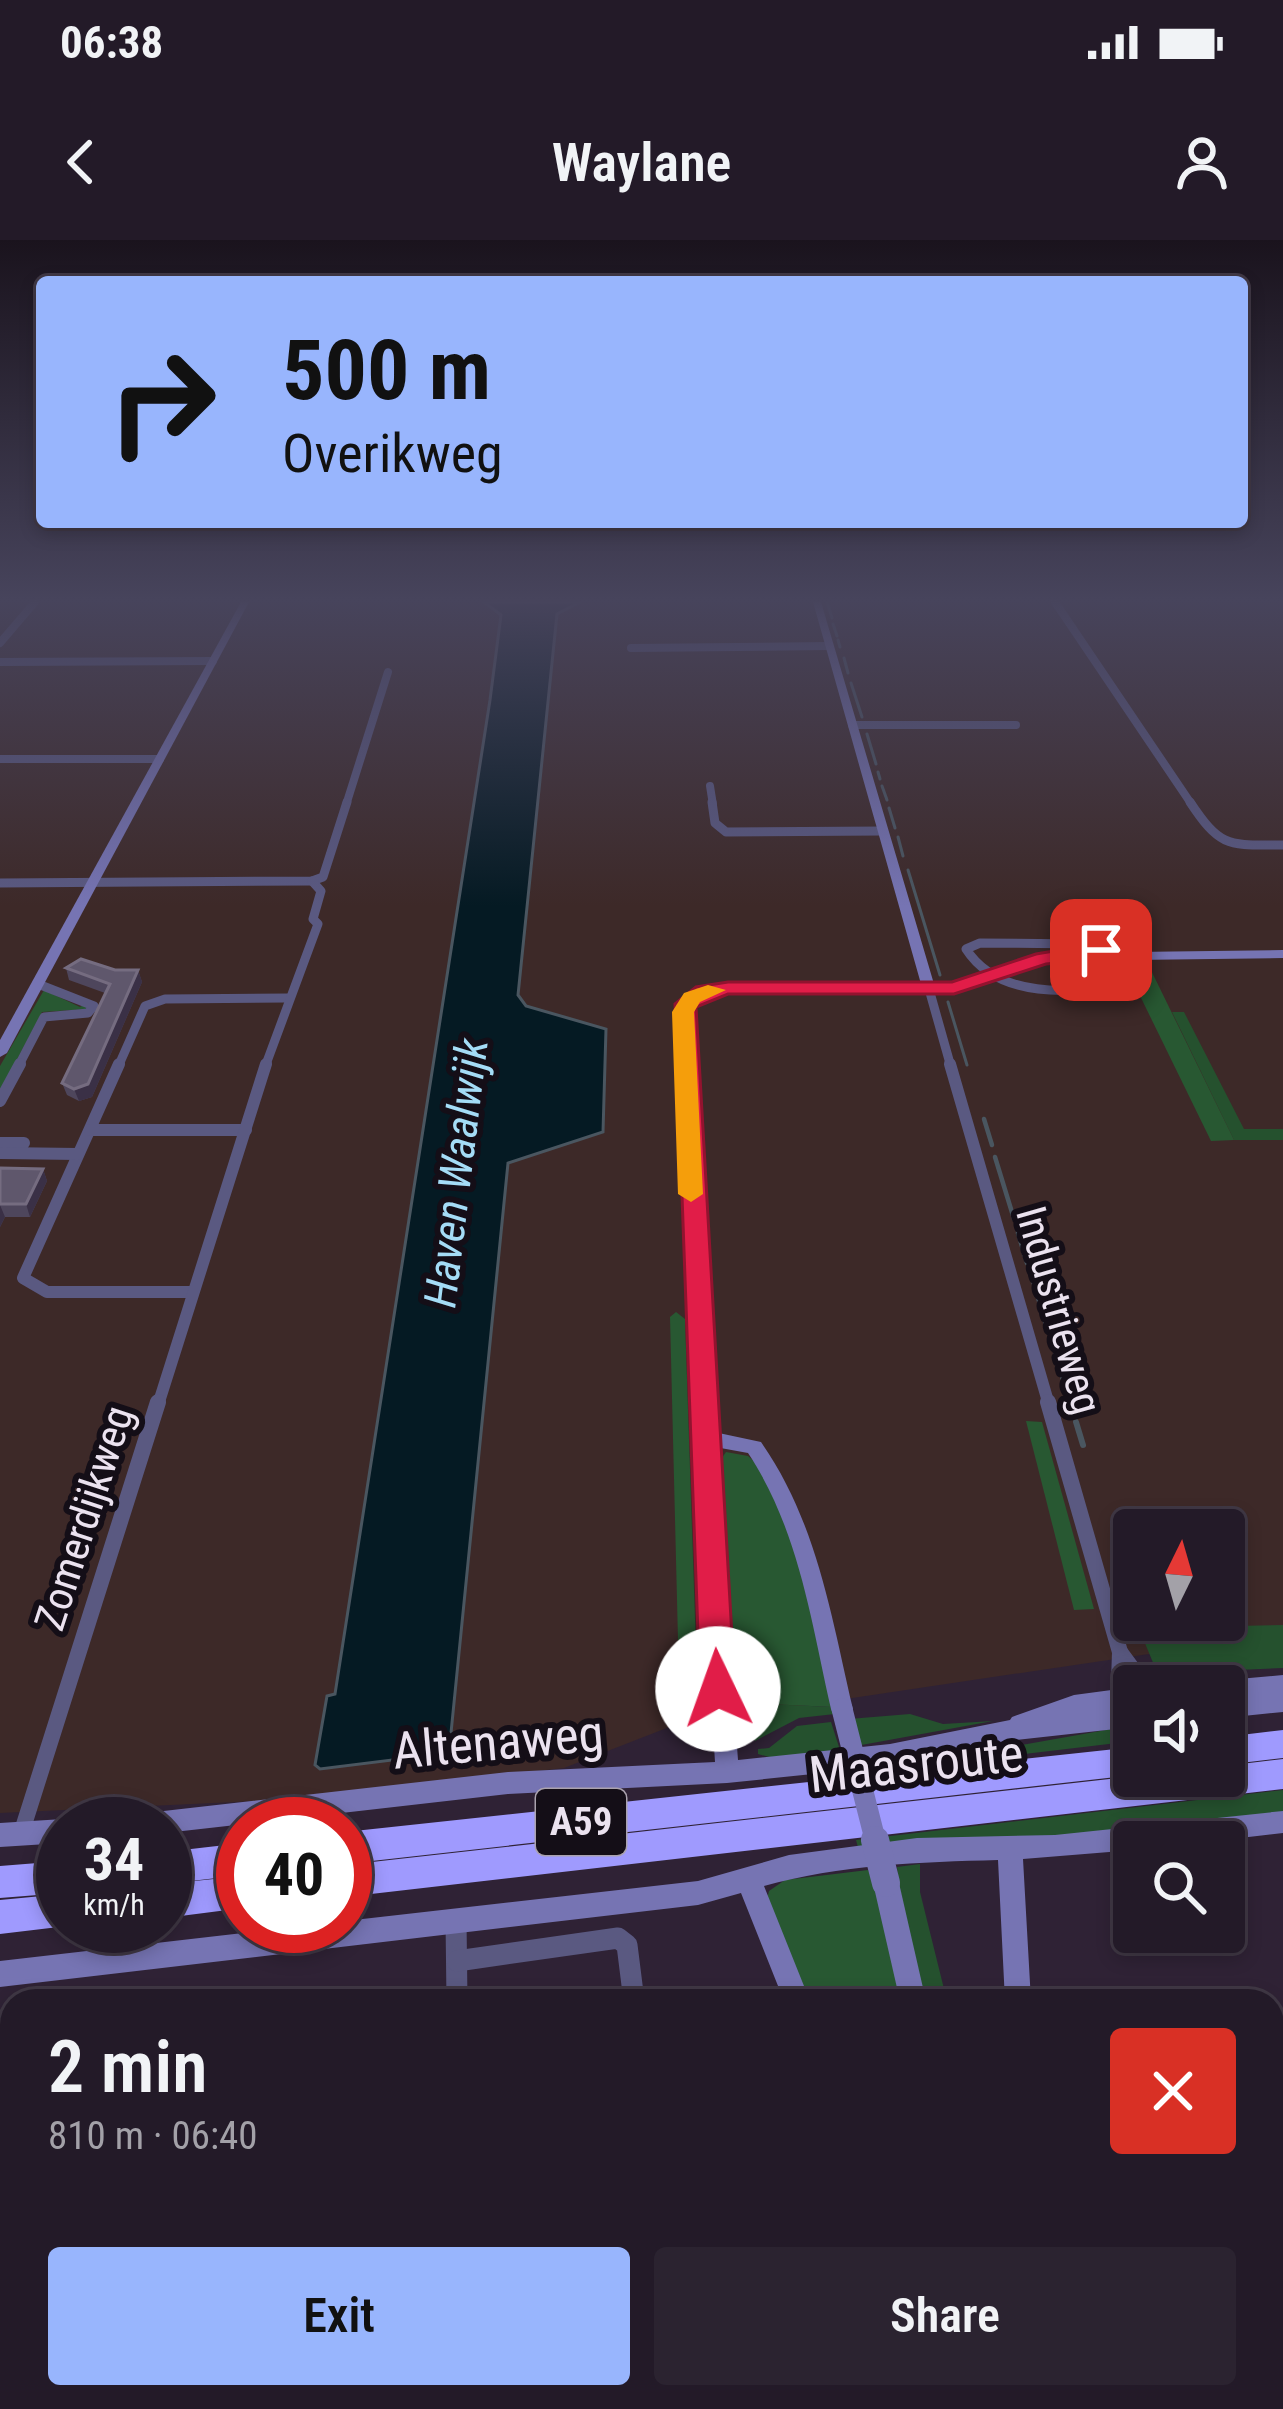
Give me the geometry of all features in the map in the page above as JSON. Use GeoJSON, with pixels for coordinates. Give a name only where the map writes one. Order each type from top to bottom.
{"type":"FeatureCollection","features":[{"type":"Feature","properties":{"kind":"highway"},"geometry":{"type":"LineString","coordinates":[[1245,1749],[1283,1744]]}},
{"type":"Feature","properties":{"kind":"highway","name":"Maasroute"},"geometry":{"type":"LineString","coordinates":[[372,1845],[1113,1763]]}},
{"type":"Feature","properties":{"kind":"highway","name":"Maasroute"},"geometry":{"type":"LineString","coordinates":[[372,1878],[1283,1774]]}},
{"type":"Feature","properties":{"kind":"highway"},"geometry":{"type":"LineString","coordinates":[[0,1882],[36,1879]]}},
{"type":"Feature","properties":{"kind":"highway"},"geometry":{"type":"LineString","coordinates":[[0,1917],[36,1914]]}},
{"type":"Feature","properties":{"kind":"street"},"geometry":{"type":"LineString","coordinates":[[0,1053],[190,703]]}},
{"type":"Feature","properties":{"kind":"street"},"geometry":{"type":"LineString","coordinates":[[0,883],[312,881],[327,871],[378,703]]}},
{"type":"Feature","properties":{"kind":"street","name":"Industrieweg"},"geometry":{"type":"LineString","coordinates":[[846,703],[1120,1652],[1115,1665]]}},
{"type":"Feature","properties":{"kind":"street"},"geometry":{"type":"LineString","coordinates":[[1123,703],[1213,836],[1231,845],[1283,845]]}},
{"type":"Feature","properties":{"kind":"street"},"geometry":{"type":"LineString","coordinates":[[853,725],[1016,724]]}},
{"type":"Feature","properties":{"kind":"street"},"geometry":{"type":"LineString","coordinates":[[0,759],[160,759]]}},
{"type":"Feature","properties":{"kind":"street"},"geometry":{"type":"LineString","coordinates":[[710,786],[715,823],[726,832],[883,831]]}},
{"type":"Feature","properties":{"kind":"street","name":"Zomerdijkweg"},"geometry":{"type":"LineString","coordinates":[[10,1834],[287,998],[318,924],[313,919],[321,891],[312,881]]}},
{"type":"Feature","properties":{"kind":"street"},"geometry":{"type":"LineString","coordinates":[[1085,944],[1107,953],[1121,977],[1108,987],[1015,987],[970,960],[966,950],[970,945],[1085,944]]}},
{"type":"Feature","properties":{"kind":"street"},"geometry":{"type":"LineString","coordinates":[[728,1772],[683,1012],[692,998],[728,988],[928,989],[997,977],[1043,958],[1107,953],[1283,954]]}},
{"type":"Feature","properties":{"kind":"street"},"geometry":{"type":"LineString","coordinates":[[0,1101],[44,1017],[88,1013],[94,1006],[38,984]]}},
{"type":"Feature","properties":{"kind":"street"},"geometry":{"type":"LineString","coordinates":[[193,1292],[31,1287],[23,1278],[152,1001],[287,998]]}},
{"type":"Feature","properties":{"kind":"street"},"geometry":{"type":"LineString","coordinates":[[90,1130],[246,1130]]}},
{"type":"Feature","properties":{"kind":"street"},"geometry":{"type":"LineString","coordinates":[[0,1143],[24,1143]]}},
{"type":"Feature","properties":{"kind":"street"},"geometry":{"type":"LineString","coordinates":[[0,1153],[78,1154]]}},
{"type":"Feature","properties":{"kind":"street"},"geometry":{"type":"LineString","coordinates":[[705,1438],[754,1447],[780,1487],[800,1540],[910,1989]]}},
{"type":"Feature","properties":{"kind":"street"},"geometry":{"type":"LineString","coordinates":[[1245,1687],[1283,1685]]}},
{"type":"Feature","properties":{"kind":"street"},"geometry":{"type":"LineString","coordinates":[[1245,1706],[1283,1702]]}},
{"type":"Feature","properties":{"kind":"street","name":"Altenaweg"},"geometry":{"type":"LineString","coordinates":[[192,1819],[508,1783],[728,1772],[890,1755],[1113,1706]]}},
{"type":"Feature","properties":{"kind":"street"},"geometry":{"type":"LineString","coordinates":[[0,1974],[698,1893],[748,1878],[917,1850],[1010,1848],[1283,1822]]}},
{"type":"Feature","properties":{"kind":"street"},"geometry":{"type":"LineString","coordinates":[[1010,1848],[1017,1989]]}},
{"type":"Feature","properties":{"kind":"street"},"geometry":{"type":"LineString","coordinates":[[748,1878],[792,1989]]}},
{"type":"Feature","properties":{"kind":"street"},"geometry":{"type":"LineString","coordinates":[[456,1920],[457,1989]]}},
{"type":"Feature","properties":{"kind":"street"},"geometry":{"type":"LineString","coordinates":[[457,1961],[618,1938],[627,1945],[632,1989]]}},
{"type":"Feature","properties":{"kind":"shaded area"},"geometry":{"type":"Polygon","coordinates":[[[0,703],[1283,703],[1283,1634],[1245,1640],[1245,1509],[1113,1509],[1113,1641],[1236,1641],[677,1724],[564,1768],[307,1797],[216,1797],[216,1803],[192,1804],[192,1797],[36,1797],[36,1811],[0,1813],[0,703]]]}},
{"type":"Feature","properties":{"kind":"green space"},"geometry":{"type":"Polygon","coordinates":[[[1146,960],[1234,1140],[1211,1141],[1123,961],[1146,960]]]}},
{"type":"Feature","properties":{"kind":"green space"},"geometry":{"type":"Polygon","coordinates":[[[44,990],[80,1007],[87,1002],[88,1009],[42,1012],[0,1092],[0,1066],[44,990]]]}},
{"type":"Feature","properties":{"kind":"green space"},"geometry":{"type":"Polygon","coordinates":[[[1172,1012],[1184,1012],[1244,1129],[1283,1129],[1283,1140],[1234,1140],[1172,1012]]]}},
{"type":"Feature","properties":{"kind":"green space"},"geometry":{"type":"Polygon","coordinates":[[[676,1312],[685,1319],[696,1649],[687,1656],[678,1640],[670,1317],[676,1312]]]}},
{"type":"Feature","properties":{"kind":"green space"},"geometry":{"type":"Polygon","coordinates":[[[1026,1421],[1042,1422],[1094,1609],[1074,1610],[1026,1421]]]}},
{"type":"Feature","properties":{"kind":"green space"},"geometry":{"type":"Polygon","coordinates":[[[726,1452],[748,1456],[777,1501],[801,1572],[833,1707],[727,1702],[715,1468],[726,1452]]]}},
{"type":"Feature","properties":{"kind":"green space"},"geometry":{"type":"Polygon","coordinates":[[[1283,1625],[1283,1668],[1154,1665],[1144,1641],[1245,1641],[1245,1626],[1283,1625]]]}},
{"type":"Feature","properties":{"kind":"green space"},"geometry":{"type":"Polygon","coordinates":[[[727,1702],[833,1707],[835,1714],[799,1718],[755,1741],[727,1702]]]}},
{"type":"Feature","properties":{"kind":"green space"},"geometry":{"type":"Polygon","coordinates":[[[910,1714],[943,1724],[993,1721],[856,1746],[849,1719],[910,1714]]]}},
{"type":"Feature","properties":{"kind":"green space"},"geometry":{"type":"Polygon","coordinates":[[[831,1722],[840,1750],[776,1759],[758,1754],[758,1749],[769,1748],[797,1726],[831,1722]]]}},
{"type":"Feature","properties":{"kind":"green space"},"geometry":{"type":"Polygon","coordinates":[[[1113,1729],[1113,1743],[863,1773],[1113,1729]]]}},
{"type":"Feature","properties":{"kind":"green space"},"geometry":{"type":"Polygon","coordinates":[[[1283,1790],[1283,1812],[1208,1821],[1113,1821],[1113,1832],[1065,1838],[859,1851],[856,1840],[1245,1797],[1283,1790]]]}},
{"type":"Feature","properties":{"kind":"green space"},"geometry":{"type":"Polygon","coordinates":[[[920,1864],[920,1892],[944,1989],[921,1989],[897,1867],[920,1864]]]}},
{"type":"Feature","properties":{"kind":"green space"},"geometry":{"type":"Polygon","coordinates":[[[868,1870],[878,1888],[899,1989],[801,1989],[767,1899],[769,1891],[785,1880],[868,1870]]]}},
{"type":"Feature","properties":{"kind":"water","name":"Haven Waalwijk"},"geometry":{"type":"Polygon","coordinates":[[[489,703],[548,703],[518,995],[526,1006],[606,1029],[603,1132],[508,1163],[449,1753],[320,1769],[315,1765],[327,1696],[335,1694],[489,703]]]}},
{"type":"Feature","properties":{"kind":"building"},"geometry":{"type":"Polygon","coordinates":[[[81,959],[115,970],[138,970],[88,1084],[74,1089],[62,1083],[110,984],[66,968],[81,959]]]}},
{"type":"Feature","properties":{"kind":"building"},"geometry":{"type":"Polygon","coordinates":[[[0,1168],[43,1169],[26,1204],[0,1204],[0,1168]]]}},
{"type":"Feature","properties":{"kind":"waterway"},"geometry":{"type":"LineString","coordinates":[[858,703],[862,717]]}},
{"type":"Feature","properties":{"kind":"waterway"},"geometry":{"type":"LineString","coordinates":[[867,734],[876,764]]}},
{"type":"Feature","properties":{"kind":"waterway"},"geometry":{"type":"LineString","coordinates":[[878,772],[880,779]]}},
{"type":"Feature","properties":{"kind":"waterway"},"geometry":{"type":"LineString","coordinates":[[882,786],[887,800]]}},
{"type":"Feature","properties":{"kind":"waterway"},"geometry":{"type":"LineString","coordinates":[[889,808],[895,828]]}},
{"type":"Feature","properties":{"kind":"waterway"},"geometry":{"type":"LineString","coordinates":[[898,837],[903,856]]}},
{"type":"Feature","properties":{"kind":"waterway"},"geometry":{"type":"LineString","coordinates":[[908,870],[940,975]]}},
{"type":"Feature","properties":{"kind":"waterway"},"geometry":{"type":"LineString","coordinates":[[948,1002],[967,1065]]}},
{"type":"Feature","properties":{"kind":"waterway"},"geometry":{"type":"LineString","coordinates":[[984,1119],[992,1145]]}},
{"type":"Feature","properties":{"kind":"waterway"},"geometry":{"type":"LineString","coordinates":[[995,1157],[1014,1219]]}},
{"type":"Feature","properties":{"kind":"waterway"},"geometry":{"type":"LineString","coordinates":[[1018,1233],[1027,1263]]}},
{"type":"Feature","properties":{"kind":"waterway"},"geometry":{"type":"LineString","coordinates":[[1032,1277],[1047,1328]]}},
{"type":"Feature","properties":{"kind":"waterway"},"geometry":{"type":"LineString","coordinates":[[1054,1348],[1069,1401]]}},
{"type":"Feature","properties":{"kind":"waterway"},"geometry":{"type":"LineString","coordinates":[[1076,1422],[1083,1445]]}},
{"type":"Feature","properties":{"kind":"slow traffic"},"geometry":{"type":"LineString","coordinates":[[691,1194],[683,1012],[692,998],[716,990]]}},
{"type":"Feature","properties":{"kind":"route"},"geometry":{"type":"LineString","coordinates":[[718,1689],[685,1004],[704,992],[728,988],[954,988],[992,980],[1043,958],[1107,953],[1101,950]]}}]}
